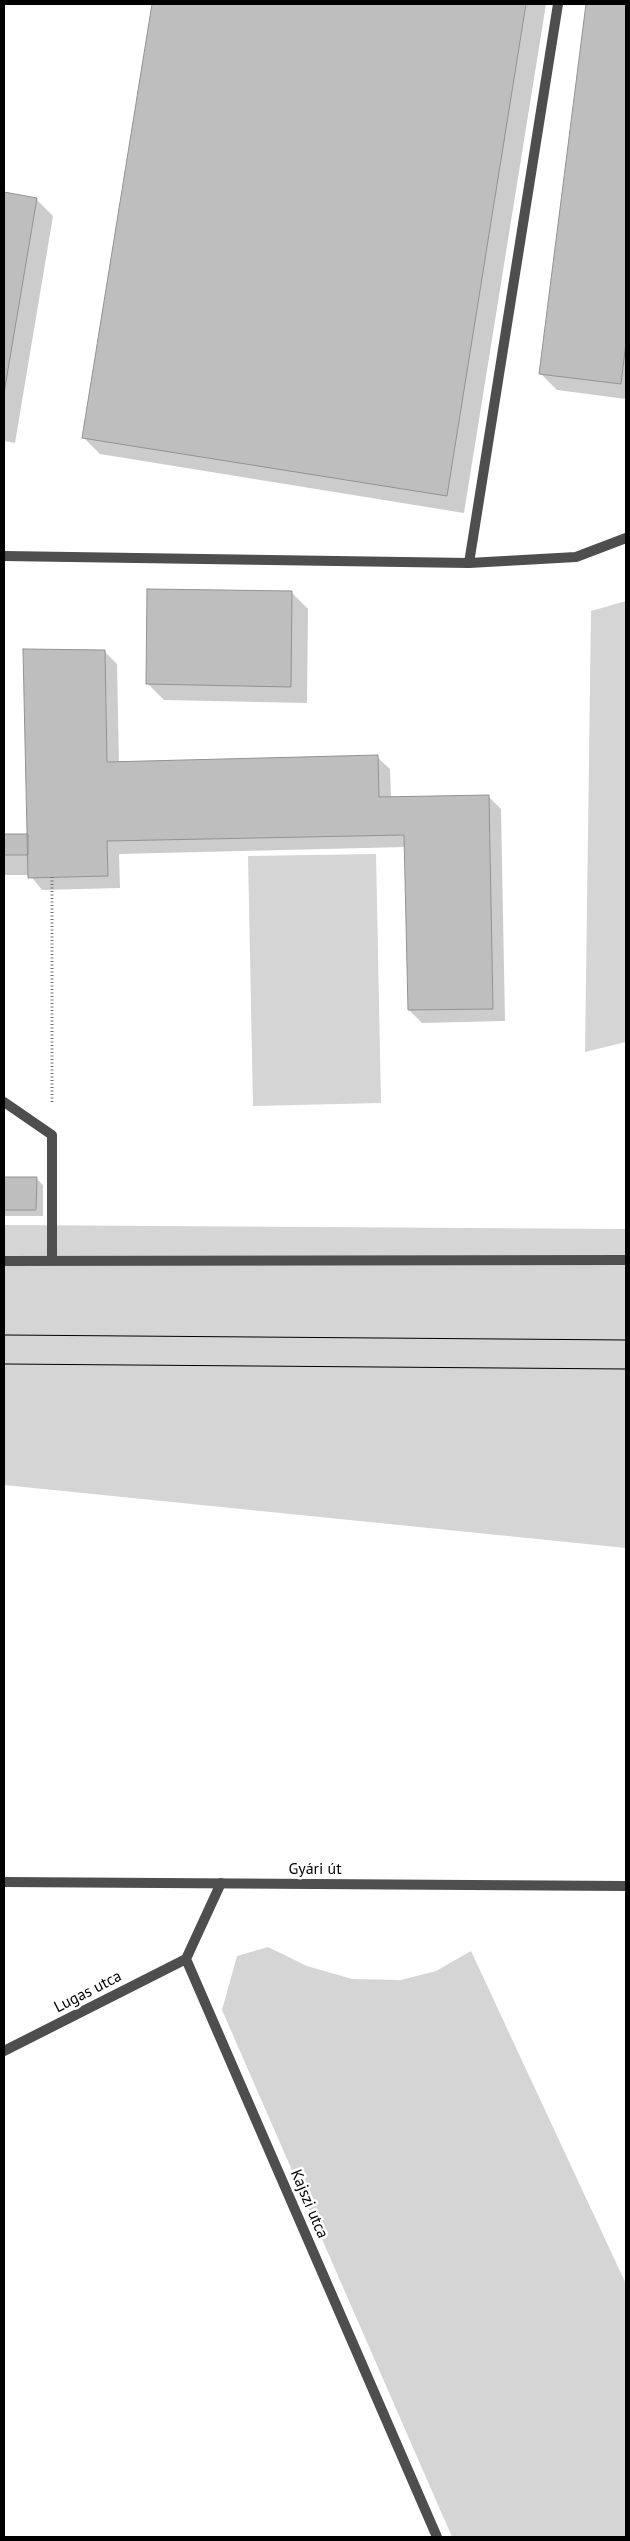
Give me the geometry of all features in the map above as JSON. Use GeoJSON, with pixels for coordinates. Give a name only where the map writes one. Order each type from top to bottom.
{"type":"FeatureCollection","features":[{"type":"Feature","properties":{"kind":"street"},"geometry":{"type":"LineString","coordinates":[[469,563],[558,4]]}},
{"type":"Feature","properties":{"kind":"street"},"geometry":{"type":"LineString","coordinates":[[4,556],[469,563],[576,557],[626,538]]}},
{"type":"Feature","properties":{"kind":"street"},"geometry":{"type":"LineString","coordinates":[[4,1102],[52,1135],[52,1261]]}},
{"type":"Feature","properties":{"kind":"street"},"geometry":{"type":"LineString","coordinates":[[4,1261],[626,1260]]}},
{"type":"Feature","properties":{"kind":"street","name":"Gyári út"},"geometry":{"type":"LineString","coordinates":[[4,1882],[626,1886]]}},
{"type":"Feature","properties":{"kind":"street"},"geometry":{"type":"LineString","coordinates":[[186,1959],[221,1883]]}},
{"type":"Feature","properties":{"kind":"street","name":"Lugas utca"},"geometry":{"type":"LineString","coordinates":[[4,2051],[186,1959]]}},
{"type":"Feature","properties":{"kind":"street","name":"Kajszi utca"},"geometry":{"type":"LineString","coordinates":[[186,1959],[436,2537]]}},
{"type":"Feature","properties":{"kind":"path"},"geometry":{"type":"LineString","coordinates":[[52,877],[52,1135]]}},
{"type":"Feature","properties":{"kind":"shaded area"},"geometry":{"type":"Polygon","coordinates":[[[626,601],[626,1042],[585,1052],[591,611],[626,601]]]}},
{"type":"Feature","properties":{"kind":"shaded area"},"geometry":{"type":"Polygon","coordinates":[[[376,854],[381,1103],[253,1106],[248,856],[376,854]]]}},
{"type":"Feature","properties":{"kind":"shaded area"},"geometry":{"type":"Polygon","coordinates":[[[4,1225],[626,1229],[626,1548],[4,1485],[4,1225]]]}},
{"type":"Feature","properties":{"kind":"shaded area"},"geometry":{"type":"Polygon","coordinates":[[[268,1947],[307,1966],[352,1979],[401,1980],[436,1971],[471,1951],[626,2284],[626,2537],[452,2537],[222,2010],[237,1956],[268,1947]]]}},
{"type":"Feature","properties":{"kind":"building"},"geometry":{"type":"Polygon","coordinates":[[[152,4],[526,4],[447,496],[82,438],[152,4]]]}},
{"type":"Feature","properties":{"kind":"building"},"geometry":{"type":"Polygon","coordinates":[[[586,4],[626,4],[626,342],[621,384],[539,374],[586,4]]]}},
{"type":"Feature","properties":{"kind":"building"},"geometry":{"type":"Polygon","coordinates":[[[4,192],[37,198],[4,393],[4,192]]]}},
{"type":"Feature","properties":{"kind":"building"},"geometry":{"type":"Polygon","coordinates":[[[147,589],[292,591],[291,687],[146,684],[147,589]]]}},
{"type":"Feature","properties":{"kind":"building"},"geometry":{"type":"Polygon","coordinates":[[[23,649],[105,650],[107,762],[378,755],[379,797],[489,795],[493,1009],[408,1010],[404,835],[107,841],[108,876],[28,878],[23,649]]]}},
{"type":"Feature","properties":{"kind":"building"},"geometry":{"type":"Polygon","coordinates":[[[4,834],[28,834],[28,855],[4,855],[4,834]]]}},
{"type":"Feature","properties":{"kind":"building"},"geometry":{"type":"Polygon","coordinates":[[[4,1177],[37,1177],[36,1210],[4,1210],[4,1177]]]}},
{"type":"Feature","properties":{"kind":"tram line"},"geometry":{"type":"LineString","coordinates":[[4,1335],[626,1340]]}},
{"type":"Feature","properties":{"kind":"tram line"},"geometry":{"type":"LineString","coordinates":[[4,1364],[626,1369]]}}]}
